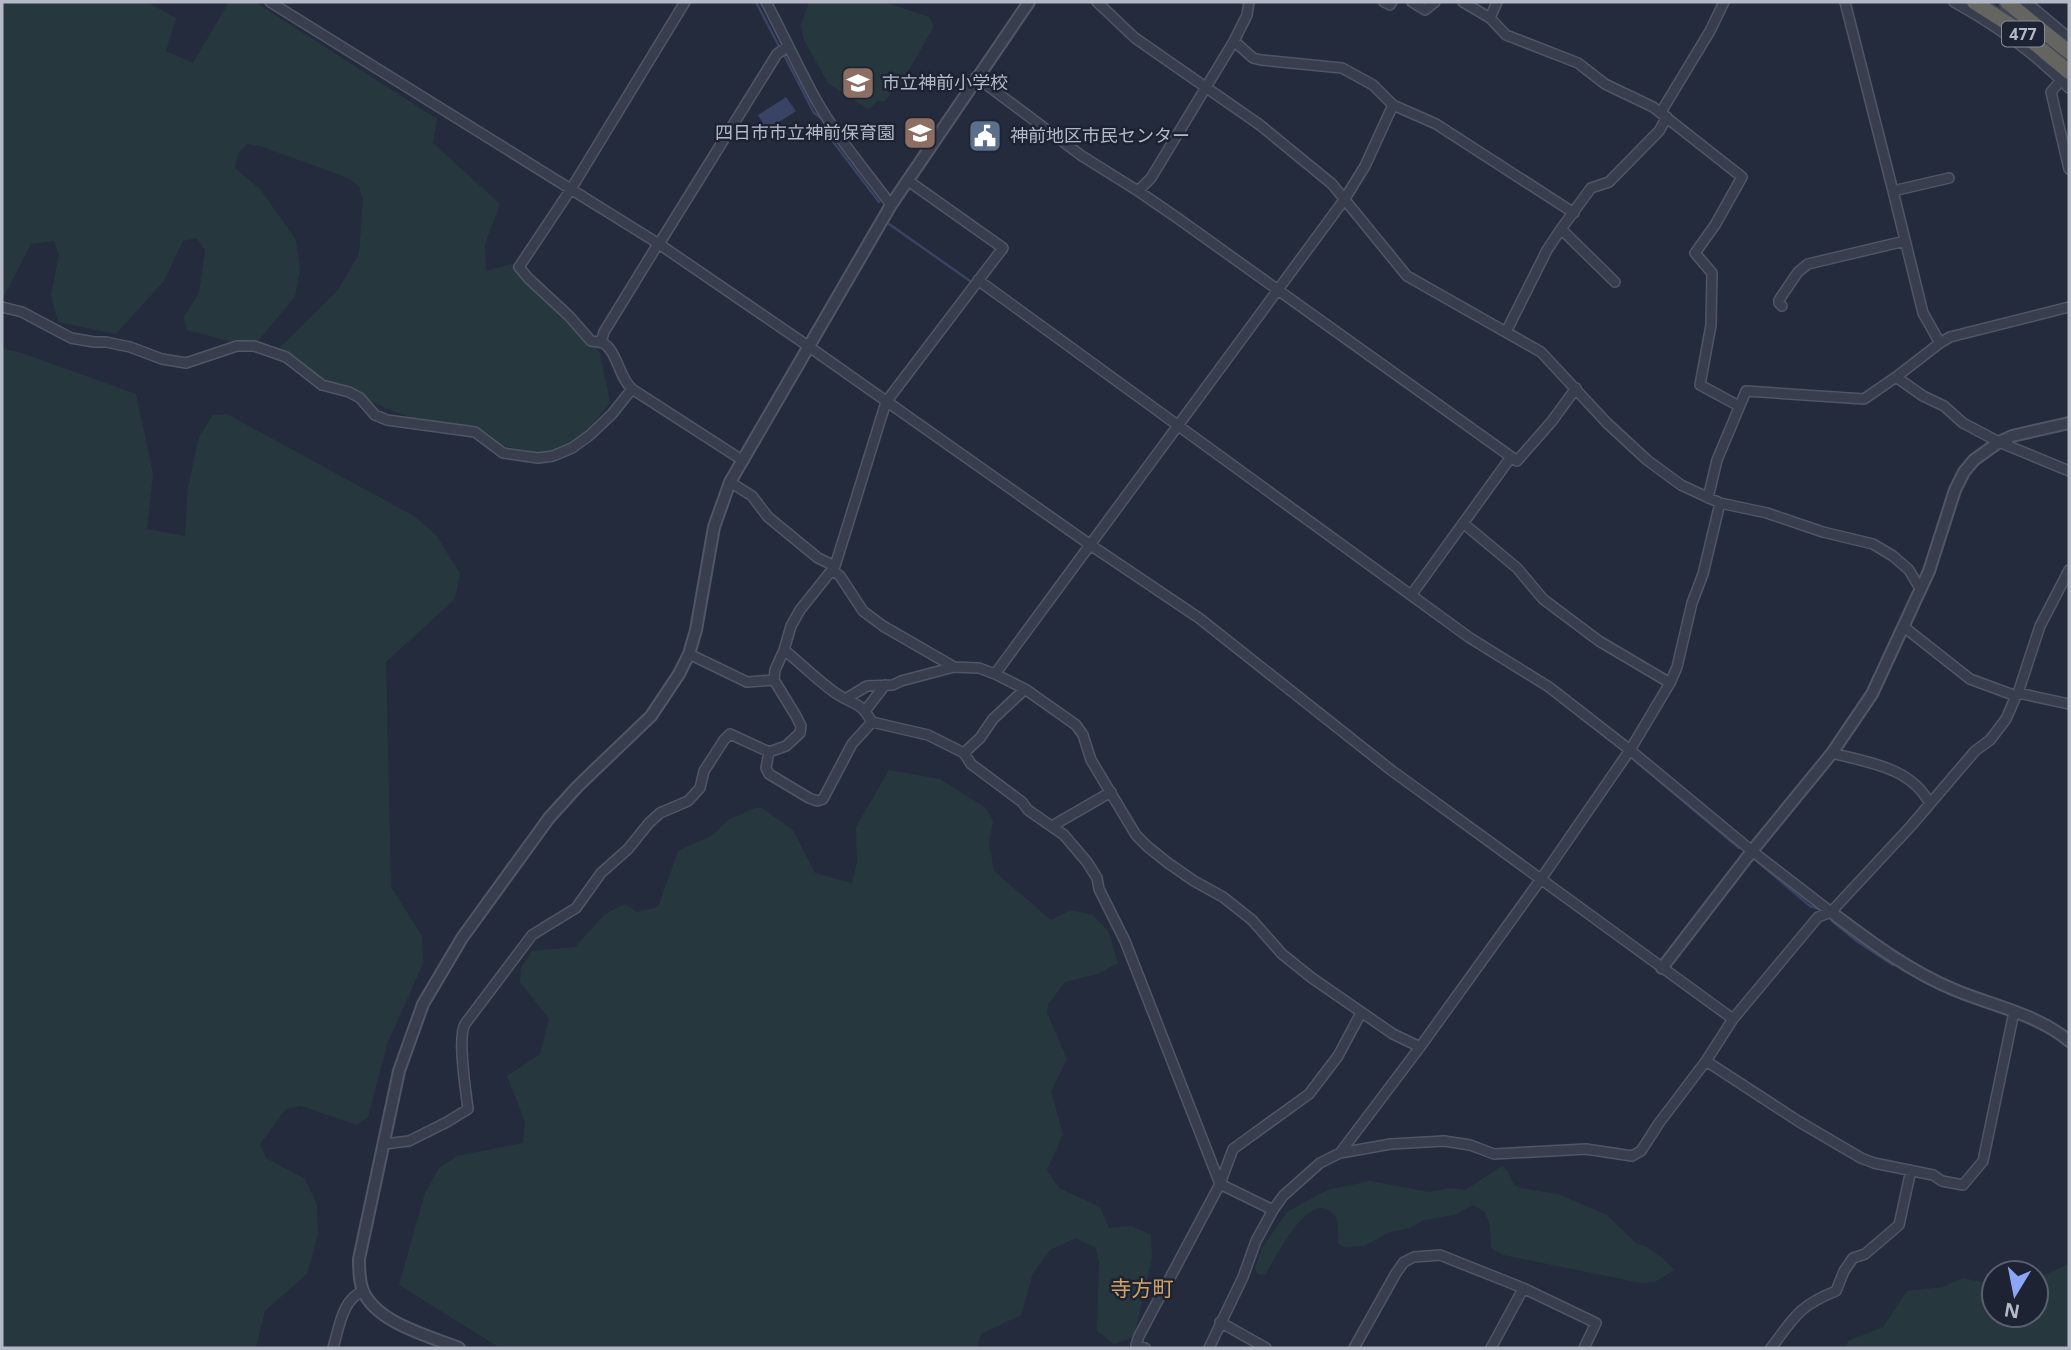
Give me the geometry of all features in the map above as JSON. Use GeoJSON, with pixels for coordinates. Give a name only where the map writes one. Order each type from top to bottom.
{"type":"FeatureCollection","features":[{"type":"Feature","properties":{"kind":"highway","name":"477"},"geometry":{"type":"LineString","coordinates":[[1973,2],[2018,30],[2065,76]]}},
{"type":"Feature","properties":{"kind":"highway","name":"477"},"geometry":{"type":"LineString","coordinates":[[2007,2],[2069,52]]}},
{"type":"Feature","properties":{"kind":"street"},"geometry":{"type":"LineString","coordinates":[[270,2],[659,244],[808,346],[1199,618],[1391,769],[1733,1019]]}},
{"type":"Feature","properties":{"kind":"street"},"geometry":{"type":"LineString","coordinates":[[685,2],[571,189],[519,267],[569,316],[590,341],[608,346],[625,383],[742,460]]}},
{"type":"Feature","properties":{"kind":"street"},"geometry":{"type":"LineString","coordinates":[[766,2],[817,101],[891,205]]}},
{"type":"Feature","properties":{"kind":"street"},"geometry":{"type":"LineString","coordinates":[[459,1348],[389,1319],[375,1308],[363,1291],[359,1276],[359,1259],[399,1071],[424,1004],[443,969],[488,901],[549,818],[578,786],[651,716],[679,674],[696,631],[714,527],[730,482],[891,205],[1029,2]]}},
{"type":"Feature","properties":{"kind":"street"},"geometry":{"type":"LineString","coordinates":[[1097,2],[1135,38],[1260,125],[1332,184],[1407,276],[1541,352],[1607,423],[1647,460],[1681,485],[1720,503],[1767,513],[1823,532],[1872,544],[1893,556],[1909,570],[1921,590]]}},
{"type":"Feature","properties":{"kind":"street"},"geometry":{"type":"LineString","coordinates":[[1138,191],[1150,178],[1234,41],[1247,15],[1249,2]]}},
{"type":"Feature","properties":{"kind":"street"},"geometry":{"type":"LineString","coordinates":[[1384,2],[1390,5],[1392,2]]}},
{"type":"Feature","properties":{"kind":"street"},"geometry":{"type":"LineString","coordinates":[[1412,2],[1425,10],[1435,2]]}},
{"type":"Feature","properties":{"kind":"street"},"geometry":{"type":"LineString","coordinates":[[1463,2],[1490,18],[1506,34],[1578,63],[1605,84],[1653,107],[1742,177],[1715,225],[1695,253],[1712,273],[1711,325],[1700,385],[1739,406]]}},
{"type":"Feature","properties":{"kind":"street"},"geometry":{"type":"LineString","coordinates":[[1490,18],[1497,2]]}},
{"type":"Feature","properties":{"kind":"street"},"geometry":{"type":"LineString","coordinates":[[1506,332],[1547,250],[1591,188],[1609,182],[1659,131],[1664,115],[1724,2]]}},
{"type":"Feature","properties":{"kind":"street"},"geometry":{"type":"LineString","coordinates":[[1845,2],[1923,313],[1940,343]]}},
{"type":"Feature","properties":{"kind":"street"},"geometry":{"type":"LineString","coordinates":[[1954,2],[2001,29],[2065,76],[2069,88]]}},
{"type":"Feature","properties":{"kind":"street"},"geometry":{"type":"LineString","coordinates":[[2026,2],[2069,38]]}},
{"type":"Feature","properties":{"kind":"street"},"geometry":{"type":"LineString","coordinates":[[1234,41],[1253,58],[1342,68],[1373,85],[1393,105],[1436,124],[1574,213]]}},
{"type":"Feature","properties":{"kind":"street"},"geometry":{"type":"LineString","coordinates":[[601,342],[604,332],[777,54],[787,47]]}},
{"type":"Feature","properties":{"kind":"street"},"geometry":{"type":"LineString","coordinates":[[2065,76],[2051,92],[2069,169]]}},
{"type":"Feature","properties":{"kind":"street"},"geometry":{"type":"LineString","coordinates":[[976,77],[1082,156],[1138,191],[1278,289],[1517,461],[1576,388]]}},
{"type":"Feature","properties":{"kind":"street"},"geometry":{"type":"LineString","coordinates":[[995,674],[1344,200],[1365,166],[1393,105]]}},
{"type":"Feature","properties":{"kind":"street"},"geometry":{"type":"LineString","coordinates":[[1892,191],[1949,178]]}},
{"type":"Feature","properties":{"kind":"street"},"geometry":{"type":"LineString","coordinates":[[384,1144],[409,1141],[468,1109],[462,1030],[465,1024],[532,936],[576,908],[601,873],[624,853],[660,813],[688,801],[700,789],[704,771],[730,734],[769,752],[786,746],[800,733],[801,726],[774,680],[791,626],[800,610],[834,568],[886,402],[1003,248],[907,180]]}},
{"type":"Feature","properties":{"kind":"street"},"geometry":{"type":"LineString","coordinates":[[1561,229],[1615,282]]}},
{"type":"Feature","properties":{"kind":"street"},"geometry":{"type":"LineString","coordinates":[[1782,306],[1779,300],[1798,272],[1808,264],[1905,240]]}},
{"type":"Feature","properties":{"kind":"street"},"geometry":{"type":"LineString","coordinates":[[978,280],[1470,638],[1549,687],[1752,851],[1878,948],[1920,974],[2042,1023],[2069,1041]]}},
{"type":"Feature","properties":{"kind":"street"},"geometry":{"type":"LineString","coordinates":[[2,307],[22,312],[71,338],[130,347],[162,359],[187,363],[229,348],[254,346],[286,357],[322,385],[349,392],[360,398],[375,415],[387,420],[475,432],[503,453],[526,458],[553,456],[572,448],[612,414],[632,389]]}},
{"type":"Feature","properties":{"kind":"street"},"geometry":{"type":"LineString","coordinates":[[1708,498],[1717,460],[1746,391],[1864,399],[1940,343],[1957,335],[2069,307]]}},
{"type":"Feature","properties":{"kind":"street"},"geometry":{"type":"LineString","coordinates":[[1896,377],[1923,396],[1944,406],[1963,423],[1999,442],[2069,471]]}},
{"type":"Feature","properties":{"kind":"street"},"geometry":{"type":"LineString","coordinates":[[1662,968],[1832,753],[1872,694],[1929,571],[1955,489],[1964,472],[1974,460],[1999,442],[2012,436],[2069,423]]}},
{"type":"Feature","properties":{"kind":"street"},"geometry":{"type":"LineString","coordinates":[[1412,594],[1511,457]]}},
{"type":"Feature","properties":{"kind":"street"},"geometry":{"type":"LineString","coordinates":[[730,482],[752,496],[768,517],[834,568],[863,611],[883,626],[954,667]]}},
{"type":"Feature","properties":{"kind":"street"},"geometry":{"type":"LineString","coordinates":[[1340,1153],[1541,878],[1630,750],[1670,683],[1677,667],[1692,603],[1703,574],[1720,503]]}},
{"type":"Feature","properties":{"kind":"street"},"geometry":{"type":"LineString","coordinates":[[1463,523],[1517,568],[1543,599],[1599,641],[1670,683]]}},
{"type":"Feature","properties":{"kind":"street"},"geometry":{"type":"LineString","coordinates":[[1209,1348],[1243,1277],[1256,1241],[1273,1210],[1283,1196],[1320,1163],[1340,1153],[1391,1144],[1444,1141],[1470,1144],[1494,1154],[1586,1149],[1632,1156],[1641,1151],[1733,1019],[1818,917],[1831,912],[1975,751],[1990,740],[2006,719],[2040,626],[2069,570]]}},
{"type":"Feature","properties":{"kind":"street"},"geometry":{"type":"LineString","coordinates":[[1904,627],[1970,679],[2017,695],[2069,704]]}},
{"type":"Feature","properties":{"kind":"street"},"geometry":{"type":"LineString","coordinates":[[784,650],[839,696],[857,703],[872,722],[928,735],[964,753],[971,764],[1072,844],[1097,878],[1125,941],[1220,1184],[1273,1210]]}},
{"type":"Feature","properties":{"kind":"street"},"geometry":{"type":"LineString","coordinates":[[689,654],[747,681],[774,680]]}},
{"type":"Feature","properties":{"kind":"street"},"geometry":{"type":"LineString","coordinates":[[847,698],[867,687],[893,684],[954,667],[979,668],[1025,689],[1076,725],[1083,735],[1091,760],[1136,835],[1148,847],[1194,881],[1223,897],[1252,920],[1282,954],[1361,1013],[1419,1047]]}},
{"type":"Feature","properties":{"kind":"street"},"geometry":{"type":"LineString","coordinates":[[865,711],[884,684]]}},
{"type":"Feature","properties":{"kind":"street"},"geometry":{"type":"LineString","coordinates":[[964,753],[980,738],[993,719],[1025,689]]}},
{"type":"Feature","properties":{"kind":"street"},"geometry":{"type":"LineString","coordinates":[[769,752],[766,768],[769,774],[817,802],[823,799],[852,744],[872,722]]}},
{"type":"Feature","properties":{"kind":"street"},"geometry":{"type":"LineString","coordinates":[[1832,753],[1898,771],[1924,792],[1930,804]]}},
{"type":"Feature","properties":{"kind":"street"},"geometry":{"type":"LineString","coordinates":[[1052,826],[1111,792]]}},
{"type":"Feature","properties":{"kind":"street"},"geometry":{"type":"LineString","coordinates":[[1706,1061],[1861,1158],[1963,1185],[1983,1161],[2014,1012]]}},
{"type":"Feature","properties":{"kind":"street"},"geometry":{"type":"LineString","coordinates":[[1145,1348],[1136,1345],[1139,1336],[1220,1184],[1233,1149],[1309,1094],[1338,1056],[1361,1013]]}},
{"type":"Feature","properties":{"kind":"street"},"geometry":{"type":"LineString","coordinates":[[1772,1348],[1800,1309],[1836,1291],[1844,1270],[1853,1258],[1865,1254],[1899,1225],[1911,1170]]}},
{"type":"Feature","properties":{"kind":"street"},"geometry":{"type":"LineString","coordinates":[[1354,1348],[1404,1262],[1414,1257],[1440,1255],[1596,1323],[1584,1348]]}},
{"type":"Feature","properties":{"kind":"street"},"geometry":{"type":"LineString","coordinates":[[1491,1348],[1523,1289]]}},
{"type":"Feature","properties":{"kind":"street"},"geometry":{"type":"LineString","coordinates":[[333,1348],[345,1307],[363,1291]]}},
{"type":"Feature","properties":{"kind":"street"},"geometry":{"type":"LineString","coordinates":[[1220,1322],[1266,1348]]}},
{"type":"Feature","properties":{"kind":"shaded area"},"geometry":{"type":"Polygon","coordinates":[[[2,2],[147,2],[176,18],[166,51],[193,63],[229,2],[255,2],[437,119],[433,143],[500,204],[485,244],[486,271],[515,263],[571,317],[600,353],[610,403],[573,446],[545,456],[436,428],[326,384],[270,357],[338,290],[359,254],[363,200],[359,186],[348,178],[260,146],[247,144],[238,154],[235,168],[261,190],[296,240],[300,270],[295,297],[257,342],[243,345],[187,330],[184,317],[199,293],[205,250],[197,238],[183,241],[164,281],[116,334],[58,322],[51,294],[59,255],[54,241],[31,244],[2,300],[2,2]]]}},
{"type":"Feature","properties":{"kind":"shaded area","name":"市立神前小学校"},"geometry":{"type":"Polygon","coordinates":[[[809,2],[884,2],[929,17],[934,26],[909,70],[885,101],[877,101],[869,110],[828,83],[804,40],[801,25],[809,2]]]}},
{"type":"Feature","properties":{"kind":"shaded area"},"geometry":{"type":"Polygon","coordinates":[[[2,350],[136,394],[153,474],[147,529],[185,536],[188,487],[199,437],[213,415],[227,414],[414,516],[436,535],[460,573],[455,599],[386,662],[391,887],[422,936],[423,964],[387,1044],[368,1117],[357,1125],[301,1106],[286,1109],[260,1144],[266,1158],[305,1179],[317,1205],[318,1234],[307,1274],[265,1311],[256,1348],[2,1348],[2,350]]]}},
{"type":"Feature","properties":{"kind":"shaded area"},"geometry":{"type":"Polygon","coordinates":[[[889,770],[940,779],[986,808],[993,821],[989,843],[994,871],[1051,920],[1071,910],[1093,915],[1108,931],[1118,963],[1098,974],[1065,982],[1048,1005],[1047,1013],[1067,1059],[1051,1091],[1063,1134],[1047,1170],[1059,1188],[1100,1207],[1109,1228],[1131,1226],[1151,1235],[1152,1257],[1134,1337],[1114,1344],[1097,1331],[1099,1262],[1096,1248],[1076,1238],[1050,1250],[1033,1273],[1021,1315],[981,1334],[977,1348],[500,1348],[399,1285],[425,1193],[439,1168],[457,1156],[523,1143],[525,1122],[507,1076],[540,1054],[549,1019],[520,982],[521,968],[532,951],[575,947],[605,914],[625,904],[637,912],[658,907],[678,851],[713,835],[728,820],[755,808],[762,808],[793,830],[815,873],[852,883],[857,862],[856,827],[889,770]]]}},
{"type":"Feature","properties":{"kind":"shaded area"},"geometry":{"type":"Polygon","coordinates":[[[1502,1166],[1508,1171],[1514,1185],[1558,1194],[1607,1215],[1637,1244],[1663,1258],[1674,1270],[1655,1282],[1641,1283],[1503,1255],[1491,1248],[1490,1225],[1485,1212],[1473,1205],[1454,1215],[1424,1220],[1410,1228],[1390,1232],[1364,1246],[1343,1247],[1338,1243],[1338,1223],[1334,1215],[1326,1209],[1317,1209],[1309,1213],[1291,1233],[1265,1275],[1258,1274],[1255,1268],[1262,1248],[1287,1212],[1327,1190],[1370,1181],[1429,1192],[1450,1188],[1465,1190],[1502,1166]]]}},
{"type":"Feature","properties":{"kind":"shaded area"},"geometry":{"type":"Polygon","coordinates":[[[2066,1265],[2069,1267],[2069,1348],[1846,1348],[1848,1341],[1883,1327],[1907,1291],[1943,1287],[1963,1278],[1980,1282],[1980,1329],[2050,1329],[2050,1272],[2066,1265]]]}},
{"type":"Feature","properties":{"kind":"water"},"geometry":{"type":"Polygon","coordinates":[[[786,97],[796,111],[767,130],[758,115],[786,97]]]}},
{"type":"Feature","properties":{"kind":"waterway"},"geometry":{"type":"LineString","coordinates":[[756,2],[780,48]]}},
{"type":"Feature","properties":{"kind":"waterway"},"geometry":{"type":"LineString","coordinates":[[783,53],[814,113],[823,120],[831,139],[879,202]]}},
{"type":"Feature","properties":{"kind":"waterway"},"geometry":{"type":"LineString","coordinates":[[889,224],[973,283]]}},
{"type":"Feature","properties":{"kind":"waterway"},"geometry":{"type":"LineString","coordinates":[[979,287],[1005,305]]}},
{"type":"Feature","properties":{"kind":"waterway"},"geometry":{"type":"LineString","coordinates":[[1180,432],[1191,440]]}},
{"type":"Feature","properties":{"kind":"waterway"},"geometry":{"type":"LineString","coordinates":[[1352,558],[1440,622]]}},
{"type":"Feature","properties":{"kind":"waterway"},"geometry":{"type":"LineString","coordinates":[[1498,660],[1516,672]]}},
{"type":"Feature","properties":{"kind":"waterway"},"geometry":{"type":"LineString","coordinates":[[1581,718],[1623,750]]}},
{"type":"Feature","properties":{"kind":"waterway"},"geometry":{"type":"LineString","coordinates":[[1633,759],[1739,848]]}},
{"type":"Feature","properties":{"kind":"waterway"},"geometry":{"type":"LineString","coordinates":[[1758,862],[1810,906],[1819,909]]}},
{"type":"Feature","properties":{"kind":"waterway"},"geometry":{"type":"LineString","coordinates":[[1832,921],[1893,965]]}},
{"type":"Feature","properties":{"kind":"place","name":"市立神前小学校"},"geometry":{"type":"Point","coordinates":[858,83]}},
{"type":"Feature","properties":{"kind":"place","name":"四日市市立神前保育園"},"geometry":{"type":"Point","coordinates":[920,133]}},
{"type":"Feature","properties":{"kind":"place","name":"神前地区市民センター"},"geometry":{"type":"Point","coordinates":[985,136]}},
{"type":"Feature","properties":{"kind":"district","name":"寺方町"},"geometry":{"type":"Point","coordinates":[1142,1289]}}]}
